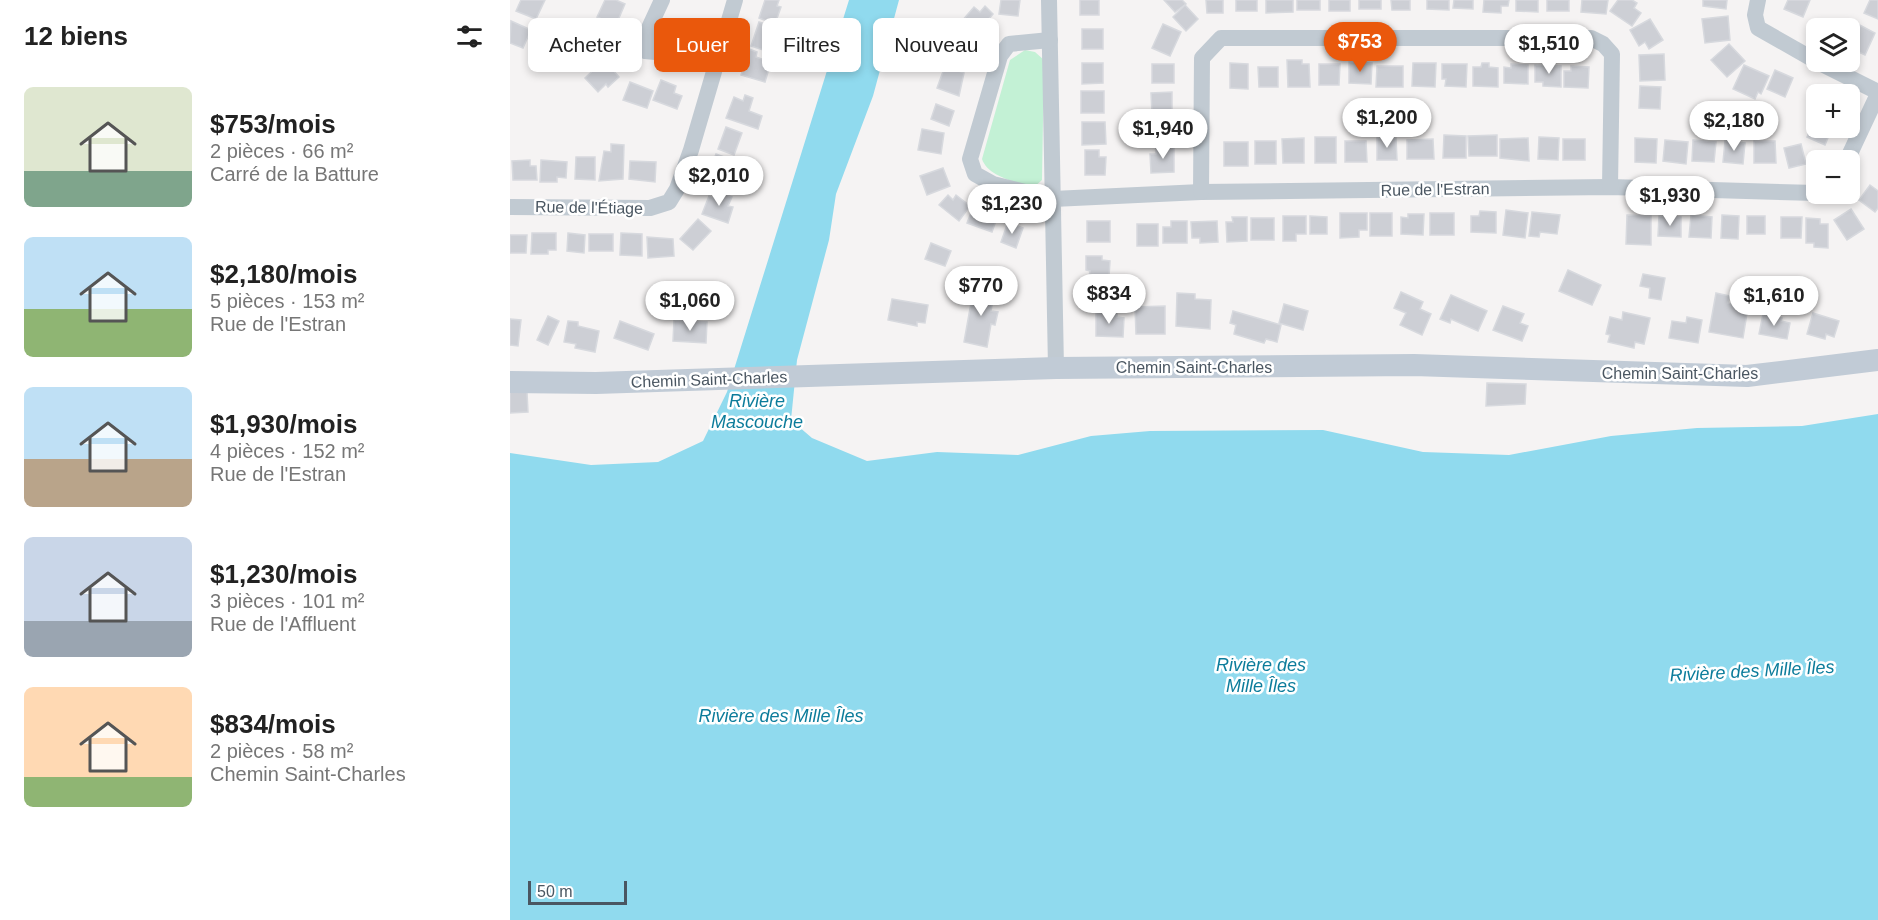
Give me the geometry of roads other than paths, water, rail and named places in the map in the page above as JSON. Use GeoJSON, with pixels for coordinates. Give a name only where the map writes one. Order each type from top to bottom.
{"type":"FeatureCollection","features":[{"type":"Feature","properties":{"kind":"main road","name":"Chemin Saint-Charles"},"geometry":{"type":"LineString","coordinates":[[510,382],[702,380],[1056,368],[1414,366],[1747,376],[1878,360]]}},
{"type":"Feature","properties":{"kind":"street"},"geometry":{"type":"LineString","coordinates":[[654,18],[662,0]]}},
{"type":"Feature","properties":{"kind":"street"},"geometry":{"type":"LineString","coordinates":[[1049,0],[1056,368]]}},
{"type":"Feature","properties":{"kind":"street"},"geometry":{"type":"LineString","coordinates":[[1758,0],[1755,15],[1758,28],[1806,55]]}},
{"type":"Feature","properties":{"kind":"street","name":"Rue de l'Étiage"},"geometry":{"type":"LineString","coordinates":[[727,18],[731,1]]}},
{"type":"Feature","properties":{"kind":"street"},"geometry":{"type":"LineString","coordinates":[[654,19],[645,51],[654,52]]}},
{"type":"Feature","properties":{"kind":"street"},"geometry":{"type":"LineString","coordinates":[[1201,192],[1202,58],[1221,38],[1591,38],[1603,44],[1612,54],[1610,187]]}},
{"type":"Feature","properties":{"kind":"street","name":"Rue de l'Estran"},"geometry":{"type":"LineString","coordinates":[[1050,40],[1009,44],[1000,56],[970,159],[975,174],[993,184],[1053,199],[1201,192],[1610,187],[1806,193]]}},
{"type":"Feature","properties":{"kind":"street","name":"Rue de l'Étiage"},"geometry":{"type":"LineString","coordinates":[[510,207],[650,208],[669,202],[691,150],[713,72]]}},
{"type":"Feature","properties":{"kind":"street"},"geometry":{"type":"LineString","coordinates":[[1838,72],[1878,93],[1852,150]]}},
{"type":"Feature","properties":{"kind":"water","name":"Rivière des Mille Îles"},"geometry":{"type":"Polygon","coordinates":[[[849,0],[899,0],[894,18],[873,18],[873,72],[880,72],[873,96],[836,194],[829,240],[797,360],[791,420],[812,438],[867,461],[937,452],[1018,455],[1091,436],[1150,431],[1323,430],[1423,452],[1509,455],[1611,436],[1697,428],[1802,426],[1878,414],[1878,920],[510,920],[510,453],[591,465],[658,462],[703,441],[727,392],[827,72],[861,72],[861,18],[843,18],[849,0]]]}},
{"type":"Feature","properties":{"kind":"water label","name":"Rivière Mascouche"},"geometry":{"type":"Point","coordinates":[757,411]}}]}
